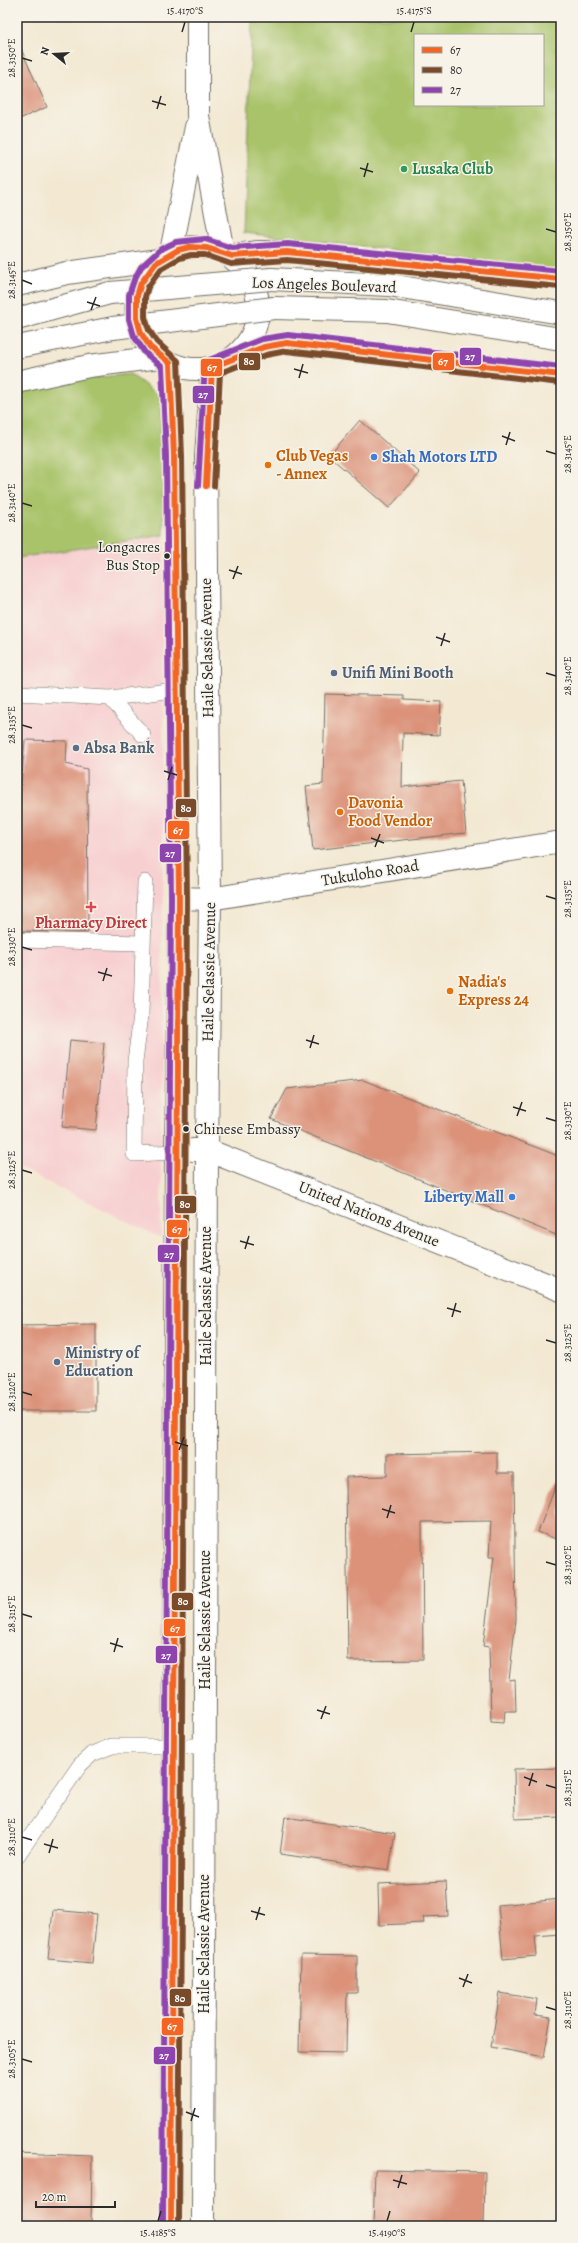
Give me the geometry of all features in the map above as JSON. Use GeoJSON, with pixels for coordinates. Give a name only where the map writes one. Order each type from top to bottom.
{"type":"FeatureCollection","features":[{"type":"Feature","properties":{"kind":"main road"},"geometry":{"type":"LineString","coordinates":[[198,17],[198,116],[226,254]]}},
{"type":"Feature","properties":{"kind":"main road"},"geometry":{"type":"LineString","coordinates":[[165,360],[150,347],[142,336],[137,322],[137,295],[142,281],[149,269],[165,256],[198,116]]}},
{"type":"Feature","properties":{"kind":"main road"},"geometry":{"type":"LineString","coordinates":[[17,285],[67,273],[165,256],[197,247],[226,254],[238,263],[251,281],[256,291],[258,313],[252,334],[246,343],[230,359],[216,366]]}},
{"type":"Feature","properties":{"kind":"main road","name":"Los Angeles Boulevard"},"geometry":{"type":"LineString","coordinates":[[226,254],[287,252],[561,279]]}},
{"type":"Feature","properties":{"kind":"main road","name":"Los Angeles Boulevard"},"geometry":{"type":"LineString","coordinates":[[17,319],[110,293],[271,280],[389,285],[561,313]]}},
{"type":"Feature","properties":{"kind":"main road","name":"Los Angeles Boulevard"},"geometry":{"type":"LineString","coordinates":[[17,347],[113,328],[274,308],[387,311],[561,339]]}},
{"type":"Feature","properties":{"kind":"main road"},"geometry":{"type":"LineString","coordinates":[[17,382],[89,366],[165,360],[195,369],[216,366],[264,347],[287,343],[561,375]]}},
{"type":"Feature","properties":{"kind":"main road","name":"Haile Selassie Avenue"},"geometry":{"type":"LineString","coordinates":[[165,360],[174,456],[179,898],[176,1152],[171,2226]]}},
{"type":"Feature","properties":{"kind":"main road","name":"Haile Selassie Avenue"},"geometry":{"type":"LineString","coordinates":[[203,2226],[206,1150],[210,899],[205,554],[206,457],[216,366]]}},
{"type":"Feature","properties":{"kind":"main road","name":"Tukuloho Road"},"geometry":{"type":"LineString","coordinates":[[179,898],[210,899],[561,842]]}},
{"type":"Feature","properties":{"kind":"main road","name":"United Nations Avenue"},"geometry":{"type":"LineString","coordinates":[[176,1152],[206,1150],[561,1290]]}},
{"type":"Feature","properties":{"kind":"lane"},"geometry":{"type":"LineString","coordinates":[[17,693],[110,698],[176,690]]}},
{"type":"Feature","properties":{"kind":"lane"},"geometry":{"type":"LineString","coordinates":[[110,698],[143,735]]}},
{"type":"Feature","properties":{"kind":"lane"},"geometry":{"type":"LineString","coordinates":[[145,882],[141,1015],[135,1061],[134,1154],[176,1152]]}},
{"type":"Feature","properties":{"kind":"lane"},"geometry":{"type":"LineString","coordinates":[[17,940],[143,943]]}},
{"type":"Feature","properties":{"kind":"lane"},"geometry":{"type":"LineString","coordinates":[[17,1856],[80,1765],[92,1754],[112,1746],[204,1746]]}},
{"type":"Feature","properties":{"kind":"shaded area"},"geometry":{"type":"Polygon","coordinates":[[[164,535],[161,1238],[17,1167],[17,558],[164,535]]]}},
{"type":"Feature","properties":{"kind":"green space","name":"Lusaka Club"},"geometry":{"type":"Polygon","coordinates":[[[252,17],[561,17],[561,270],[244,233],[252,17]]]}},
{"type":"Feature","properties":{"kind":"green space"},"geometry":{"type":"Polygon","coordinates":[[[130,374],[160,396],[164,535],[17,558],[17,394],[58,383],[130,374]]]}},
{"type":"Feature","properties":{"kind":"building"},"geometry":{"type":"Polygon","coordinates":[[[17,40],[47,107],[17,120],[17,40]]]}},
{"type":"Feature","properties":{"kind":"building"},"geometry":{"type":"Polygon","coordinates":[[[360,420],[420,473],[389,508],[329,456],[360,420]]]}},
{"type":"Feature","properties":{"kind":"building"},"geometry":{"type":"Polygon","coordinates":[[[325,694],[404,696],[404,700],[441,702],[439,735],[403,733],[402,787],[461,781],[466,833],[313,850],[306,786],[323,784],[325,694]]]}},
{"type":"Feature","properties":{"kind":"building"},"geometry":{"type":"Polygon","coordinates":[[[25,740],[67,741],[66,764],[87,769],[88,932],[17,931],[17,836],[25,740]]]}},
{"type":"Feature","properties":{"kind":"building"},"geometry":{"type":"Polygon","coordinates":[[[70,1040],[104,1043],[96,1130],[62,1127],[70,1040]]]}},
{"type":"Feature","properties":{"kind":"building","name":"Liberty Mall"},"geometry":{"type":"Polygon","coordinates":[[[363,1080],[561,1157],[561,1237],[271,1119],[287,1089],[363,1080]]]}},
{"type":"Feature","properties":{"kind":"building"},"geometry":{"type":"Polygon","coordinates":[[[96,1324],[96,1411],[17,1411],[17,1325],[96,1324]]]}},
{"type":"Feature","properties":{"kind":"building"},"geometry":{"type":"Polygon","coordinates":[[[497,1452],[497,1473],[514,1473],[516,1619],[509,1680],[515,1679],[516,1711],[505,1711],[504,1722],[491,1721],[489,1647],[483,1646],[494,1557],[489,1557],[491,1521],[422,1522],[423,1660],[348,1661],[346,1477],[387,1476],[387,1454],[497,1452]]]}},
{"type":"Feature","properties":{"kind":"building"},"geometry":{"type":"Polygon","coordinates":[[[559,1477],[561,1477],[561,1541],[538,1532],[559,1477]]]}},
{"type":"Feature","properties":{"kind":"building"},"geometry":{"type":"Polygon","coordinates":[[[561,1768],[561,1817],[515,1819],[514,1769],[561,1768]]]}},
{"type":"Feature","properties":{"kind":"building"},"geometry":{"type":"Polygon","coordinates":[[[285,1817],[395,1833],[389,1870],[280,1854],[285,1817]]]}},
{"type":"Feature","properties":{"kind":"building"},"geometry":{"type":"Polygon","coordinates":[[[446,1881],[448,1916],[423,1917],[424,1923],[379,1925],[378,1884],[446,1881]]]}},
{"type":"Feature","properties":{"kind":"building"},"geometry":{"type":"Polygon","coordinates":[[[561,1899],[561,1934],[535,1936],[537,1956],[503,1959],[498,1905],[561,1899]]]}},
{"type":"Feature","properties":{"kind":"building"},"geometry":{"type":"Polygon","coordinates":[[[53,1910],[97,1914],[92,1963],[48,1959],[53,1910]]]}},
{"type":"Feature","properties":{"kind":"building"},"geometry":{"type":"Polygon","coordinates":[[[301,1955],[357,1956],[357,1993],[347,1993],[346,2053],[299,2052],[301,1955]]]}},
{"type":"Feature","properties":{"kind":"building"},"geometry":{"type":"Polygon","coordinates":[[[500,1993],[537,1999],[535,2015],[551,2017],[544,2057],[491,2047],[500,1993]]]}},
{"type":"Feature","properties":{"kind":"building"},"geometry":{"type":"Polygon","coordinates":[[[17,2153],[92,2156],[91,2226],[17,2226],[17,2153]]]}},
{"type":"Feature","properties":{"kind":"building"},"geometry":{"type":"Polygon","coordinates":[[[375,2170],[485,2172],[484,2226],[373,2226],[375,2170]]]}},
{"type":"Feature","properties":{"kind":"transit line","name":"27"},"geometry":{"type":"LineString","coordinates":[[163,2226],[171,898],[166,456],[162,367],[145,353],[134,336],[129,319],[129,295],[134,280],[141,267],[161,249],[176,242],[205,239],[232,248],[288,244],[561,271]]}},
{"type":"Feature","properties":{"kind":"transit line","name":"67"},"geometry":{"type":"LineString","coordinates":[[171,2226],[179,898],[174,456],[170,363],[150,347],[141,333],[137,318],[137,296],[141,283],[156,263],[178,250],[190,247],[207,248],[232,256],[287,252],[561,279]]}},
{"type":"Feature","properties":{"kind":"transit line","name":"80"},"geometry":{"type":"LineString","coordinates":[[179,2226],[187,898],[182,456],[178,361],[157,342],[149,330],[145,317],[145,297],[148,287],[161,269],[180,258],[191,255],[205,255],[231,264],[287,260],[560,287]]}},
{"type":"Feature","properties":{"kind":"transit line","name":"27"},"geometry":{"type":"LineString","coordinates":[[198,486],[205,364],[209,360],[262,339],[288,335],[561,367]]}},
{"type":"Feature","properties":{"kind":"transit line","name":"67"},"geometry":{"type":"LineString","coordinates":[[206,486],[212,367],[264,347],[287,343],[561,375]]}},
{"type":"Feature","properties":{"kind":"transit line","name":"80"},"geometry":{"type":"LineString","coordinates":[[214,486],[220,373],[266,355],[287,351],[560,383]]}},
{"type":"Feature","properties":{"kind":"place","name":"Lusaka Club"},"geometry":{"type":"Point","coordinates":[404,169]}},
{"type":"Feature","properties":{"kind":"place","name":"Shah Motors LTD"},"geometry":{"type":"Point","coordinates":[374,457]}},
{"type":"Feature","properties":{"kind":"place","name":"Club Vegas - Annex"},"geometry":{"type":"Point","coordinates":[268,465]}},
{"type":"Feature","properties":{"kind":"place","name":"Longacres Bus Stop"},"geometry":{"type":"Point","coordinates":[167,556]}},
{"type":"Feature","properties":{"kind":"place","name":"Unifi Mini Booth"},"geometry":{"type":"Point","coordinates":[334,673]}},
{"type":"Feature","properties":{"kind":"place","name":"Absa Bank"},"geometry":{"type":"Point","coordinates":[76,748]}},
{"type":"Feature","properties":{"kind":"place","name":"Davonia Food Vendor"},"geometry":{"type":"Point","coordinates":[340,812]}},
{"type":"Feature","properties":{"kind":"place","name":"Pharmacy Direct"},"geometry":{"type":"Point","coordinates":[91,907]}},
{"type":"Feature","properties":{"kind":"place","name":"Nadia's Express 24"},"geometry":{"type":"Point","coordinates":[450,991]}},
{"type":"Feature","properties":{"kind":"place","name":"Chinese Embassy"},"geometry":{"type":"Point","coordinates":[186,1129]}},
{"type":"Feature","properties":{"kind":"place","name":"Liberty Mall"},"geometry":{"type":"Point","coordinates":[512,1197]}},
{"type":"Feature","properties":{"kind":"place","name":"Ministry of Education"},"geometry":{"type":"Point","coordinates":[57,1362]}}]}
